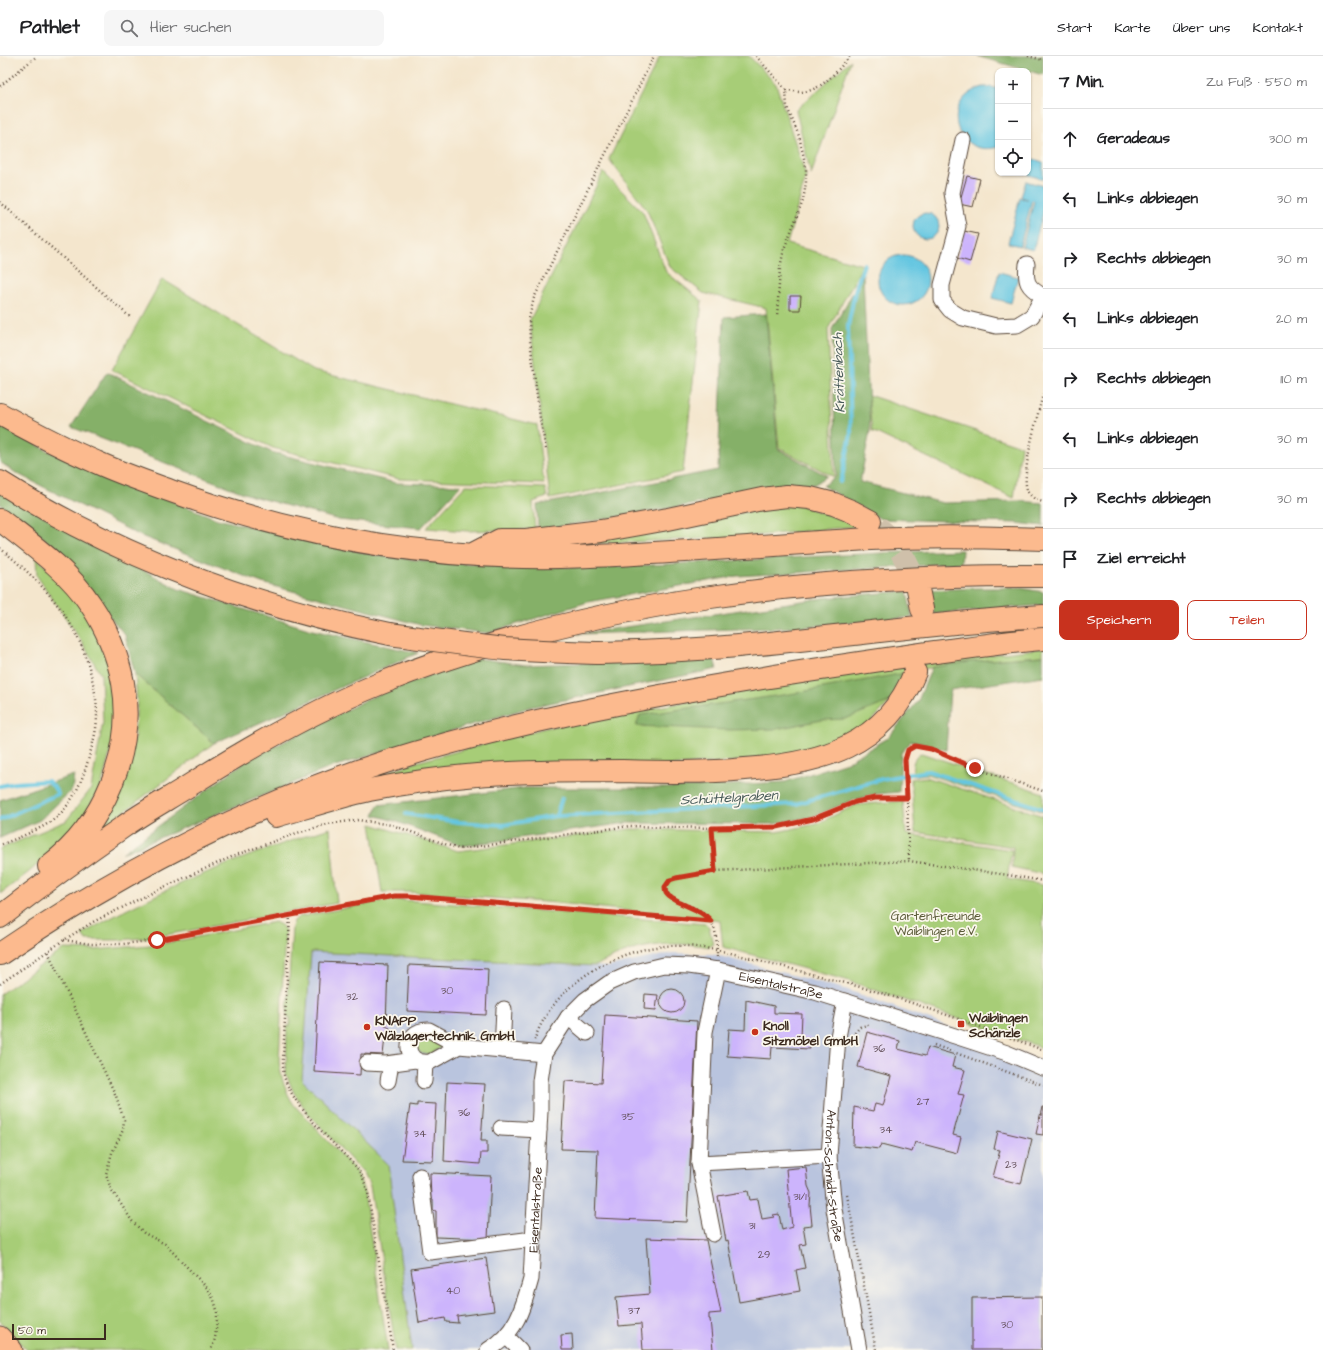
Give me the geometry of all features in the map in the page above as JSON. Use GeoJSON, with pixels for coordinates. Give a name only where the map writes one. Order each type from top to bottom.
{"type":"FeatureCollection","features":[{"type":"Feature","properties":{"kind":"highway"},"geometry":{"type":"LineString","coordinates":[[0,414],[41,436],[98,463],[154,486],[208,504],[253,518],[322,535],[424,550],[472,555],[558,557],[616,555],[872,539],[1043,539]]}},
{"type":"Feature","properties":{"kind":"highway"},"geometry":{"type":"LineString","coordinates":[[0,482],[65,520],[159,565],[201,581],[259,601],[346,625],[390,634],[456,644],[547,652],[599,653],[669,651],[738,646],[967,622],[1043,616]]}},
{"type":"Feature","properties":{"kind":"highway"},"geometry":{"type":"LineString","coordinates":[[472,555],[500,540],[526,540],[601,531],[762,499],[787,496],[810,498],[834,504],[870,521]]}},
{"type":"Feature","properties":{"kind":"highway"},"geometry":{"type":"LineString","coordinates":[[0,520],[37,548],[68,577],[91,604],[108,635],[117,660],[123,683],[125,703],[125,729],[121,755],[114,778],[103,802],[76,840],[57,860],[30,880],[6,912]]}},
{"type":"Feature","properties":{"kind":"highway"},"geometry":{"type":"LineString","coordinates":[[6,912],[125,826],[255,746],[316,713],[377,685],[454,656],[511,638],[589,619],[646,607],[702,598],[820,585],[886,580],[954,577],[1043,576]]}},
{"type":"Feature","properties":{"kind":"highway"},"geometry":{"type":"LineString","coordinates":[[0,954],[95,893],[161,856],[245,816],[319,785],[412,754],[481,735],[609,705],[689,690],[863,662],[1043,639]]}},
{"type":"Feature","properties":{"kind":"highway"},"geometry":{"type":"LineString","coordinates":[[245,816],[275,817],[368,791],[421,782],[477,775],[527,772],[720,771],[768,768],[802,763],[850,745],[873,731],[888,717],[901,701],[909,688],[915,672]]}},
{"type":"Feature","properties":{"kind":"main road"},"geometry":{"type":"LineString","coordinates":[[0,1336],[13,1350]]}},
{"type":"Feature","properties":{"kind":"street"},"geometry":{"type":"LineString","coordinates":[[963,140],[952,193],[958,226],[942,285],[942,300],[950,310],[963,318],[996,326],[1017,326],[1032,316],[1043,296],[1032,290],[1025,277],[1027,264]]}},
{"type":"Feature","properties":{"kind":"street","name":"Eisentalstraße"},"geometry":{"type":"LineString","coordinates":[[488,1350],[506,1336],[519,1317],[531,1279],[539,1130],[540,1081],[544,1054],[568,1017],[585,1000],[609,983],[634,972],[664,965],[689,966],[718,970],[815,992],[845,1001],[1007,1053],[1043,1068]]}},
{"type":"Feature","properties":{"kind":"street"},"geometry":{"type":"LineString","coordinates":[[713,1234],[699,1163],[705,1032],[718,970]]}},
{"type":"Feature","properties":{"kind":"street","name":"Anton-Schmidt-Straße"},"geometry":{"type":"LineString","coordinates":[[845,1001],[838,1037],[829,1156],[834,1209],[859,1350]]}},
{"type":"Feature","properties":{"kind":"street"},"geometry":{"type":"LineString","coordinates":[[502,1050],[504,1009]]}},
{"type":"Feature","properties":{"kind":"street"},"geometry":{"type":"LineString","coordinates":[[568,1017],[587,1033]]}},
{"type":"Feature","properties":{"kind":"street"},"geometry":{"type":"LineString","coordinates":[[424,1081],[420,1061],[409,1050],[410,1040],[418,1032],[423,1030],[434,1032],[459,1046],[544,1054]]}},
{"type":"Feature","properties":{"kind":"street"},"geometry":{"type":"LineString","coordinates":[[367,1063],[391,1064],[420,1061],[430,1062],[459,1046]]}},
{"type":"Feature","properties":{"kind":"street"},"geometry":{"type":"LineString","coordinates":[[388,1081],[391,1064]]}},
{"type":"Feature","properties":{"kind":"street"},"geometry":{"type":"LineString","coordinates":[[501,1129],[539,1130]]}},
{"type":"Feature","properties":{"kind":"street"},"geometry":{"type":"LineString","coordinates":[[699,1163],[829,1156]]}},
{"type":"Feature","properties":{"kind":"street"},"geometry":{"type":"LineString","coordinates":[[420,1176],[430,1252],[533,1240]]}},
{"type":"Feature","properties":{"kind":"street"},"geometry":{"type":"LineString","coordinates":[[506,1336],[520,1350]]}},
{"type":"Feature","properties":{"kind":"path"},"geometry":{"type":"LineString","coordinates":[[0,86],[37,56]]}},
{"type":"Feature","properties":{"kind":"path"},"geometry":{"type":"LineString","coordinates":[[546,449],[540,418],[528,318],[534,298],[654,56]]}},
{"type":"Feature","properties":{"kind":"path"},"geometry":{"type":"LineString","coordinates":[[756,56],[786,90],[787,106],[799,136],[806,167],[806,183],[803,201],[784,249],[781,262],[777,317]]}},
{"type":"Feature","properties":{"kind":"path"},"geometry":{"type":"LineString","coordinates":[[786,90],[801,92],[819,87],[834,74],[850,56]]}},
{"type":"Feature","properties":{"kind":"path"},"geometry":{"type":"LineString","coordinates":[[1028,56],[1043,60]]}},
{"type":"Feature","properties":{"kind":"path"},"geometry":{"type":"LineString","coordinates":[[0,202],[130,317]]}},
{"type":"Feature","properties":{"kind":"path"},"geometry":{"type":"LineString","coordinates":[[1043,394],[1027,461],[1026,483],[1027,491],[1034,499],[1043,502]]}},
{"type":"Feature","properties":{"kind":"path"},"geometry":{"type":"LineString","coordinates":[[0,548],[34,578],[64,612],[71,624],[89,666],[95,692],[97,715],[95,737],[87,764],[80,786],[70,802],[56,818],[33,832],[0,845]]}},
{"type":"Feature","properties":{"kind":"path"},"geometry":{"type":"LineString","coordinates":[[909,861],[905,760],[908,750],[915,746],[931,749],[975,768],[1043,791]]}},
{"type":"Feature","properties":{"kind":"path"},"geometry":{"type":"LineString","coordinates":[[0,984],[93,922],[171,883],[297,833],[328,824],[358,820],[392,825],[459,849],[630,826],[712,828],[777,827],[813,819],[855,802],[875,798],[907,798]]}},
{"type":"Feature","properties":{"kind":"path"},"geometry":{"type":"LineString","coordinates":[[712,828],[715,871]]}},
{"type":"Feature","properties":{"kind":"path"},"geometry":{"type":"LineString","coordinates":[[1043,881],[1008,874],[909,861],[715,871],[676,878],[670,880],[665,887],[667,893],[671,896],[707,916],[711,921],[715,932],[717,950],[846,983],[900,999],[1043,1050]]}},
{"type":"Feature","properties":{"kind":"path"},"geometry":{"type":"LineString","coordinates":[[64,940],[91,944],[123,944],[157,940],[379,898],[409,896],[711,921]]}},
{"type":"Feature","properties":{"kind":"path"},"geometry":{"type":"LineString","coordinates":[[290,915],[283,1059],[284,1075],[290,1091],[299,1104],[364,1178],[368,1193],[393,1350]]}},
{"type":"Feature","properties":{"kind":"path"},"geometry":{"type":"LineString","coordinates":[[48,952],[116,1096],[124,1120],[123,1130],[112,1153],[106,1174],[111,1189],[132,1221],[144,1233],[165,1244],[208,1289],[214,1300],[217,1315],[215,1339],[211,1350]]}},
{"type":"Feature","properties":{"kind":"path"},"geometry":{"type":"LineString","coordinates":[[851,1039],[860,1027],[869,1024],[874,1025]]}},
{"type":"Feature","properties":{"kind":"path"},"geometry":{"type":"LineString","coordinates":[[933,1045],[1043,1085]]}},
{"type":"Feature","properties":{"kind":"path"},"geometry":{"type":"LineString","coordinates":[[847,1193],[876,1350]]}},
{"type":"Feature","properties":{"kind":"shaded area"},"geometry":{"type":"Polygon","coordinates":[[[311,952],[608,967],[672,953],[712,954],[845,989],[1043,1061],[1043,1350],[412,1350],[388,1164],[302,1080],[311,952]]]}},
{"type":"Feature","properties":{"kind":"green space"},"geometry":{"type":"Polygon","coordinates":[[[660,56],[749,56],[776,84],[806,176],[787,244],[863,265],[828,329],[834,477],[779,448],[766,308],[703,293],[670,267],[647,210],[609,159],[660,56]]]}},
{"type":"Feature","properties":{"kind":"green space"},"geometry":{"type":"Polygon","coordinates":[[[978,56],[1043,56],[1043,75],[1031,72],[1031,68],[1018,68],[978,56]]]}},
{"type":"Feature","properties":{"kind":"green space"},"geometry":{"type":"Polygon","coordinates":[[[851,60],[811,175],[796,110],[851,60]]]}},
{"type":"Feature","properties":{"kind":"green space"},"geometry":{"type":"Polygon","coordinates":[[[603,172],[643,212],[666,272],[702,301],[683,472],[550,499],[530,320],[603,172]]]}},
{"type":"Feature","properties":{"kind":"green space"},"geometry":{"type":"Polygon","coordinates":[[[863,275],[870,431],[860,482],[943,503],[1019,501],[1043,503],[1043,526],[1016,523],[881,519],[823,486],[836,476],[832,329],[863,275]]]}},
{"type":"Feature","properties":{"kind":"green space"},"geometry":{"type":"Polygon","coordinates":[[[162,279],[314,371],[537,425],[544,484],[399,479],[273,448],[112,370],[162,279]]]}},
{"type":"Feature","properties":{"kind":"green space"},"geometry":{"type":"Polygon","coordinates":[[[766,314],[778,449],[827,476],[815,484],[538,530],[537,505],[718,470],[724,317],[766,314]]]}},
{"type":"Feature","properties":{"kind":"green space"},"geometry":{"type":"Polygon","coordinates":[[[107,372],[271,452],[396,483],[461,485],[421,528],[339,520],[252,496],[71,427],[107,372]]]}},
{"type":"Feature","properties":{"kind":"green space"},"geometry":{"type":"Polygon","coordinates":[[[868,395],[1021,446],[1014,498],[872,431],[868,395]]]}},
{"type":"Feature","properties":{"kind":"green space"},"geometry":{"type":"Polygon","coordinates":[[[0,423],[48,451],[217,519],[379,556],[445,563],[594,568],[962,550],[961,563],[737,576],[588,602],[488,633],[421,625],[262,583],[141,536],[16,473],[0,462],[0,423]]]}},
{"type":"Feature","properties":{"kind":"green space"},"geometry":{"type":"Polygon","coordinates":[[[466,485],[545,488],[547,497],[533,502],[535,529],[468,531],[426,528],[466,485]]]}},
{"type":"Feature","properties":{"kind":"green space"},"geometry":{"type":"Polygon","coordinates":[[[0,492],[178,589],[312,630],[418,653],[214,743],[135,674],[125,635],[46,540],[0,504],[0,492]]]}},
{"type":"Feature","properties":{"kind":"green space"},"geometry":{"type":"Polygon","coordinates":[[[796,504],[860,526],[741,537],[537,546],[796,504]]]}},
{"type":"Feature","properties":{"kind":"green space"},"geometry":{"type":"Polygon","coordinates":[[[36,557],[85,607],[114,670],[117,727],[100,790],[71,834],[29,872],[0,894],[0,849],[66,821],[91,789],[103,722],[101,675],[82,642],[37,576],[36,557]]]}},
{"type":"Feature","properties":{"kind":"green space"},"geometry":{"type":"Polygon","coordinates":[[[1020,588],[1043,592],[1043,605],[934,614],[930,590],[1020,588]]]}},
{"type":"Feature","properties":{"kind":"green space"},"geometry":{"type":"Polygon","coordinates":[[[907,591],[912,617],[803,627],[578,634],[823,598],[907,591]]]}},
{"type":"Feature","properties":{"kind":"green space"},"geometry":{"type":"Polygon","coordinates":[[[1043,648],[1043,656],[976,661],[909,671],[903,688],[861,732],[797,757],[366,786],[396,769],[417,762],[545,728],[822,677],[1043,648]]]}},
{"type":"Feature","properties":{"kind":"green space"},"geometry":{"type":"Polygon","coordinates":[[[1043,656],[1043,676],[950,690],[946,750],[911,741],[901,753],[899,792],[876,794],[851,801],[811,817],[774,824],[627,823],[462,846],[395,821],[374,815],[378,805],[525,788],[675,788],[785,782],[847,762],[888,738],[918,701],[932,667],[976,661],[1043,656]]]}},
{"type":"Feature","properties":{"kind":"green space"},"geometry":{"type":"Polygon","coordinates":[[[475,658],[526,665],[714,659],[717,669],[530,707],[332,767],[122,853],[246,761],[372,697],[475,658]]]}},
{"type":"Feature","properties":{"kind":"green space"},"geometry":{"type":"Polygon","coordinates":[[[905,673],[891,701],[845,719],[822,720],[776,729],[729,730],[636,726],[640,715],[790,694],[905,673]]]}},
{"type":"Feature","properties":{"kind":"green space"},"geometry":{"type":"Polygon","coordinates":[[[135,674],[214,743],[87,840],[134,741],[137,701],[135,674]]]}},
{"type":"Feature","properties":{"kind":"green space"},"geometry":{"type":"Polygon","coordinates":[[[921,753],[1043,793],[1043,812],[927,774],[913,776],[913,763],[921,753]]]}},
{"type":"Feature","properties":{"kind":"green space"},"geometry":{"type":"Polygon","coordinates":[[[74,775],[72,790],[40,820],[0,838],[0,800],[74,775]]]}},
{"type":"Feature","properties":{"kind":"green space"},"geometry":{"type":"Polygon","coordinates":[[[926,777],[1043,816],[1043,874],[1012,867],[1013,847],[915,832],[911,779],[926,777]]]}},
{"type":"Feature","properties":{"kind":"green space","name":"Gartenfreunde Waiblingen e.V."},"geometry":{"type":"Polygon","coordinates":[[[903,801],[906,834],[1012,850],[1007,879],[1043,885],[1043,1048],[846,980],[723,947],[720,921],[558,903],[409,892],[382,892],[371,824],[458,851],[630,829],[777,832],[816,824],[856,805],[903,801]]]}},
{"type":"Feature","properties":{"kind":"green space"},"geometry":{"type":"Polygon","coordinates":[[[330,828],[337,903],[154,937],[119,940],[86,940],[82,934],[131,907],[184,882],[256,853],[330,828]]]}},
{"type":"Feature","properties":{"kind":"green space"},"geometry":{"type":"Polygon","coordinates":[[[398,900],[706,924],[709,927],[713,944],[710,947],[680,944],[651,946],[623,953],[596,966],[311,952],[302,1080],[388,1164],[412,1350],[396,1350],[370,1186],[364,1174],[308,1113],[294,1093],[286,1074],[287,1026],[290,1026],[290,1017],[287,1017],[292,927],[294,921],[298,917],[383,901],[398,900]]]}},
{"type":"Feature","properties":{"kind":"green space"},"geometry":{"type":"Polygon","coordinates":[[[275,922],[281,925],[285,930],[279,1061],[282,1079],[288,1095],[294,1105],[353,1168],[359,1178],[364,1192],[388,1350],[27,1350],[0,1321],[0,994],[64,949],[95,950],[161,944],[275,922]]]}},
{"type":"Feature","properties":{"kind":"green space"},"geometry":{"type":"Polygon","coordinates":[[[422,1038],[428,1038],[441,1043],[442,1047],[434,1052],[426,1054],[420,1053],[418,1051],[418,1043],[422,1038]]]}},
{"type":"Feature","properties":{"kind":"water"},"geometry":{"type":"Polygon","coordinates":[[[983,87],[995,88],[995,147],[983,148],[971,145],[963,137],[958,127],[956,115],[960,104],[969,94],[983,87]]]}},
{"type":"Feature","properties":{"kind":"water"},"geometry":{"type":"Polygon","coordinates":[[[1033,159],[1043,162],[1043,179],[1031,176],[1031,165],[1033,159]]]}},
{"type":"Feature","properties":{"kind":"water"},"geometry":{"type":"Polygon","coordinates":[[[1026,181],[1043,186],[1043,213],[1033,250],[1022,247],[1034,201],[1032,200],[1020,246],[1008,243],[1020,198],[1028,199],[1021,197],[1026,181]]]}},
{"type":"Feature","properties":{"kind":"water"},"geometry":{"type":"Polygon","coordinates":[[[926,213],[935,217],[939,226],[935,235],[926,239],[917,235],[913,226],[917,217],[926,213]]]}},
{"type":"Feature","properties":{"kind":"water"},"geometry":{"type":"Polygon","coordinates":[[[903,255],[912,257],[923,266],[928,280],[926,289],[917,300],[903,305],[894,303],[883,294],[878,280],[880,271],[889,260],[903,255]]]}},
{"type":"Feature","properties":{"kind":"water"},"geometry":{"type":"Polygon","coordinates":[[[999,272],[1018,277],[1011,303],[992,298],[999,272]]]}},
{"type":"Feature","properties":{"kind":"building"},"geometry":{"type":"Polygon","coordinates":[[[967,176],[980,179],[973,207],[959,204],[967,176]]]}},
{"type":"Feature","properties":{"kind":"building"},"geometry":{"type":"Polygon","coordinates":[[[964,231],[978,234],[970,262],[957,258],[964,231]]]}},
{"type":"Feature","properties":{"kind":"building"},"geometry":{"type":"Polygon","coordinates":[[[790,296],[801,296],[800,310],[790,310],[790,296]]]}},
{"type":"Feature","properties":{"kind":"building"},"geometry":{"type":"Polygon","coordinates":[[[320,962],[388,965],[386,1026],[390,1028],[390,1034],[385,1037],[383,1055],[361,1054],[360,1075],[314,1072],[320,962]]]}},
{"type":"Feature","properties":{"kind":"building"},"geometry":{"type":"Polygon","coordinates":[[[409,965],[488,969],[486,1015],[407,1011],[409,965]]]}},
{"type":"Feature","properties":{"kind":"building"},"geometry":{"type":"Polygon","coordinates":[[[672,989],[681,992],[684,1001],[681,1010],[672,1013],[663,1010],[660,1001],[663,992],[672,989]]]}},
{"type":"Feature","properties":{"kind":"building"},"geometry":{"type":"Polygon","coordinates":[[[645,994],[658,995],[656,1010],[644,1009],[645,994]]]}},
{"type":"Feature","properties":{"kind":"building"},"geometry":{"type":"Polygon","coordinates":[[[746,1000],[774,1006],[774,1013],[802,1014],[801,1037],[810,1038],[810,1049],[772,1047],[771,1059],[727,1056],[729,1029],[745,1030],[746,1000]]]}},
{"type":"Feature","properties":{"kind":"building"},"geometry":{"type":"Polygon","coordinates":[[[605,1015],[697,1021],[687,1222],[595,1218],[598,1150],[561,1149],[565,1081],[601,1083],[605,1015]]]}},
{"type":"Feature","properties":{"kind":"building"},"geometry":{"type":"Polygon","coordinates":[[[867,1032],[900,1041],[898,1049],[925,1056],[928,1047],[955,1055],[952,1067],[965,1070],[958,1094],[964,1095],[953,1135],[961,1137],[957,1153],[915,1142],[912,1152],[881,1144],[879,1149],[853,1146],[854,1107],[873,1111],[875,1104],[883,1106],[891,1076],[858,1067],[867,1032]]]}},
{"type":"Feature","properties":{"kind":"building"},"geometry":{"type":"Polygon","coordinates":[[[447,1082],[485,1084],[481,1141],[487,1141],[487,1153],[481,1153],[480,1164],[444,1161],[447,1082]]]}},
{"type":"Feature","properties":{"kind":"building"},"geometry":{"type":"Polygon","coordinates":[[[417,1103],[436,1104],[433,1161],[402,1160],[410,1105],[417,1106],[417,1103]]]}},
{"type":"Feature","properties":{"kind":"building"},"geometry":{"type":"Polygon","coordinates":[[[1043,1107],[1043,1135],[1036,1134],[1043,1107]]]}},
{"type":"Feature","properties":{"kind":"building"},"geometry":{"type":"Polygon","coordinates":[[[998,1131],[1032,1139],[1021,1184],[993,1177],[1000,1150],[994,1149],[998,1131]]]}},
{"type":"Feature","properties":{"kind":"building"},"geometry":{"type":"Polygon","coordinates":[[[806,1167],[808,1186],[811,1193],[810,1205],[812,1225],[803,1226],[806,1244],[800,1245],[805,1268],[796,1270],[800,1291],[739,1302],[728,1240],[726,1241],[718,1196],[748,1191],[750,1200],[758,1199],[762,1219],[774,1217],[773,1215],[779,1214],[782,1230],[792,1227],[786,1169],[806,1167]]]}},
{"type":"Feature","properties":{"kind":"building"},"geometry":{"type":"Polygon","coordinates":[[[430,1173],[491,1176],[488,1239],[436,1237],[436,1211],[433,1210],[433,1200],[431,1199],[430,1173]]]}},
{"type":"Feature","properties":{"kind":"building"},"geometry":{"type":"Polygon","coordinates":[[[646,1238],[706,1240],[721,1313],[709,1314],[713,1350],[643,1350],[641,1324],[619,1326],[616,1297],[650,1294],[646,1238]]]}},
{"type":"Feature","properties":{"kind":"building"},"geometry":{"type":"Polygon","coordinates":[[[486,1258],[494,1311],[457,1316],[458,1323],[446,1322],[445,1318],[419,1323],[411,1269],[486,1258]]]}},
{"type":"Feature","properties":{"kind":"building"},"geometry":{"type":"Polygon","coordinates":[[[1042,1297],[1042,1350],[972,1350],[972,1298],[1042,1297]]]}},
{"type":"Feature","properties":{"kind":"building"},"geometry":{"type":"Polygon","coordinates":[[[572,1334],[573,1350],[562,1350],[561,1335],[572,1334]]]}},
{"type":"Feature","properties":{"kind":"waterway","name":"Krättenbach"},"geometry":{"type":"LineString","coordinates":[[840,482],[851,434],[848,326],[855,291],[864,264]]}},
{"type":"Feature","properties":{"kind":"waterway","name":"Schüttelgraben"},"geometry":{"type":"LineString","coordinates":[[406,814],[458,822],[503,825],[556,816],[796,804],[882,779],[928,771],[1043,809]]}},
{"type":"Feature","properties":{"kind":"waterway","name":"Schüttelgraben"},"geometry":{"type":"LineString","coordinates":[[0,786],[15,783],[48,781],[58,794],[0,820]]}},
{"type":"Feature","properties":{"kind":"waterway","name":"Krättenbach"},"geometry":{"type":"LineString","coordinates":[[556,816],[562,798]]}},
{"type":"Feature","properties":{"kind":"tunnel"},"geometry":{"type":"LineString","coordinates":[[878,527],[897,547],[911,572],[918,589]]}},
{"type":"Feature","properties":{"kind":"place","name":"Waiblingen Schänzle"},"geometry":{"type":"Point","coordinates":[961,1024]}},
{"type":"Feature","properties":{"kind":"place","name":"KNAPP Wälzlagertechnik GmbH"},"geometry":{"type":"Point","coordinates":[367,1027]}},
{"type":"Feature","properties":{"kind":"place","name":"Knoll Sitzmöbel GmbH"},"geometry":{"type":"Point","coordinates":[755,1032]}},
{"type":"Feature","properties":{"kind":"route"},"geometry":{"type":"LineString","coordinates":[[157,940],[394,896],[711,921],[707,916],[698,910],[675,900],[667,893],[665,887],[670,880],[676,878],[715,871],[712,828],[777,827],[813,819],[855,802],[875,798],[907,798],[905,760],[908,750],[915,746],[931,749],[975,768]]}}]}
